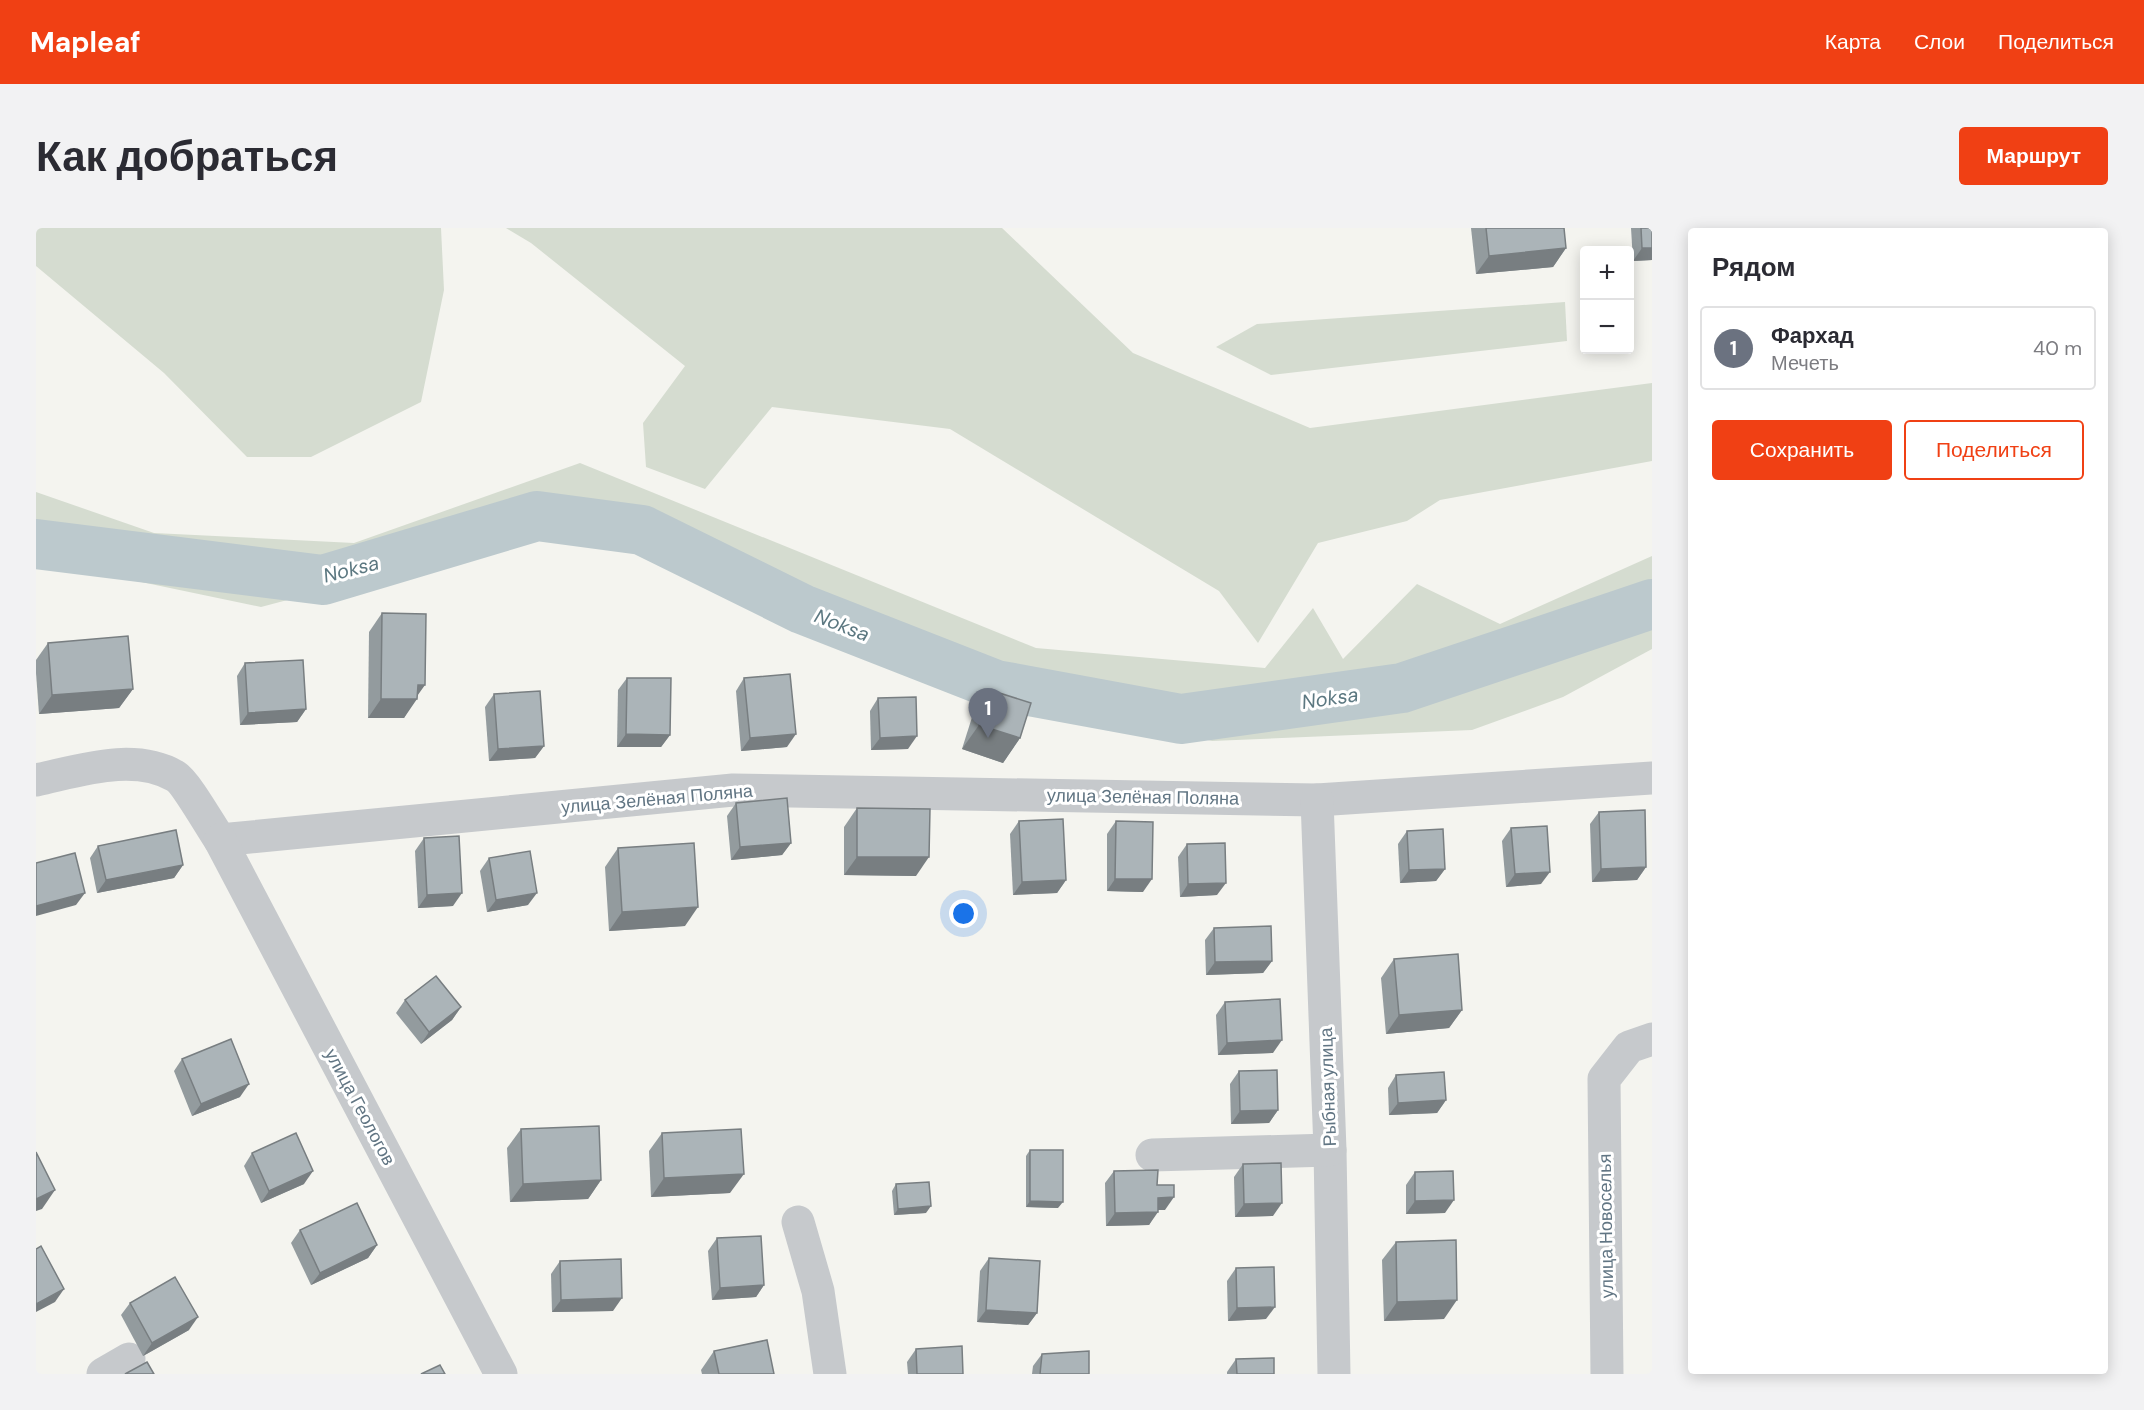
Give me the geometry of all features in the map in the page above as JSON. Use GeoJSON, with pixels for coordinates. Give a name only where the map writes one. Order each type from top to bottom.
{"type":"FeatureCollection","features":[{"type":"Feature","properties":{"kind":"street"},"geometry":{"type":"LineString","coordinates":[[36,780],[105,765],[144,765],[177,776],[220,840]]}},
{"type":"Feature","properties":{"kind":"street","name":"улица Зелёная Поляна"},"geometry":{"type":"LineString","coordinates":[[220,840],[733,790],[1317,800],[1652,778]]}},
{"type":"Feature","properties":{"kind":"street","name":"Рыбная улица"},"geometry":{"type":"LineString","coordinates":[[1317,800],[1330,1150],[1334,1374]]}},
{"type":"Feature","properties":{"kind":"street","name":"улица Геологов"},"geometry":{"type":"LineString","coordinates":[[220,840],[501,1374]]}},
{"type":"Feature","properties":{"kind":"street","name":"улица Новоселья"},"geometry":{"type":"LineString","coordinates":[[1607,1374],[1604,1079],[1629,1047],[1652,1038]]}},
{"type":"Feature","properties":{"kind":"street"},"geometry":{"type":"LineString","coordinates":[[1152,1155],[1330,1150]]}},
{"type":"Feature","properties":{"kind":"street"},"geometry":{"type":"LineString","coordinates":[[798,1222],[818,1291],[830,1374]]}},
{"type":"Feature","properties":{"kind":"shaded area"},"geometry":{"type":"Polygon","coordinates":[[[36,228],[441,228],[444,290],[421,402],[311,457],[247,457],[164,373],[36,266],[36,228]]]}},
{"type":"Feature","properties":{"kind":"shaded area"},"geometry":{"type":"Polygon","coordinates":[[[506,228],[1002,228],[1133,353],[1310,428],[1652,383],[1652,461],[1440,500],[1407,521],[1318,543],[1258,643],[1219,591],[950,429],[772,407],[705,489],[646,467],[643,423],[685,366],[531,243],[506,228]]]}},
{"type":"Feature","properties":{"kind":"shaded area"},"geometry":{"type":"Polygon","coordinates":[[[1565,302],[1567,341],[1271,375],[1216,347],[1257,324],[1565,302]]]}},
{"type":"Feature","properties":{"kind":"shaded area"},"geometry":{"type":"Polygon","coordinates":[[[580,463],[1036,648],[1265,668],[1313,608],[1343,659],[1417,584],[1500,624],[1652,556],[1652,649],[1563,697],[1472,730],[1212,741],[994,693],[789,615],[644,546],[540,533],[261,607],[36,560],[36,492],[154,533],[354,543],[580,463]]]}},
{"type":"Feature","properties":{"kind":"building"},"geometry":{"type":"Polygon","coordinates":[[[1486,228],[1564,228],[1566,248],[1489,256],[1486,228]]]}},
{"type":"Feature","properties":{"kind":"building"},"geometry":{"type":"Polygon","coordinates":[[[1641,228],[1652,228],[1652,248],[1642,248],[1641,228]]]}},
{"type":"Feature","properties":{"kind":"building"},"geometry":{"type":"Polygon","coordinates":[[[382,613],[426,614],[425,685],[418,685],[417,699],[381,699],[382,613]]]}},
{"type":"Feature","properties":{"kind":"building"},"geometry":{"type":"Polygon","coordinates":[[[128,636],[133,689],[52,695],[48,643],[128,636]]]}},
{"type":"Feature","properties":{"kind":"building"},"geometry":{"type":"Polygon","coordinates":[[[303,660],[306,709],[248,713],[245,663],[303,660]]]}},
{"type":"Feature","properties":{"kind":"building"},"geometry":{"type":"Polygon","coordinates":[[[790,674],[796,734],[750,738],[744,678],[790,674]]]}},
{"type":"Feature","properties":{"kind":"building"},"geometry":{"type":"Polygon","coordinates":[[[627,678],[671,678],[670,735],[626,734],[627,678]]]}},
{"type":"Feature","properties":{"kind":"building"},"geometry":{"type":"Polygon","coordinates":[[[990,690],[1031,703],[1020,738],[979,725],[990,690]]]}},
{"type":"Feature","properties":{"kind":"building"},"geometry":{"type":"Polygon","coordinates":[[[540,691],[544,746],[498,749],[494,694],[540,691]]]}},
{"type":"Feature","properties":{"kind":"building"},"geometry":{"type":"Polygon","coordinates":[[[916,697],[917,736],[880,738],[878,698],[916,697]]]}},
{"type":"Feature","properties":{"kind":"building"},"geometry":{"type":"Polygon","coordinates":[[[787,798],[791,843],[740,847],[736,803],[787,798]]]}},
{"type":"Feature","properties":{"kind":"building"},"geometry":{"type":"Polygon","coordinates":[[[857,808],[930,809],[929,857],[857,857],[857,808]]]}},
{"type":"Feature","properties":{"kind":"building"},"geometry":{"type":"Polygon","coordinates":[[[1645,810],[1646,867],[1601,869],[1599,812],[1645,810]]]}},
{"type":"Feature","properties":{"kind":"building"},"geometry":{"type":"Polygon","coordinates":[[[1063,819],[1066,880],[1022,882],[1019,821],[1063,819]]]}},
{"type":"Feature","properties":{"kind":"building"},"geometry":{"type":"Polygon","coordinates":[[[1116,821],[1153,822],[1152,879],[1115,879],[1116,821]]]}},
{"type":"Feature","properties":{"kind":"building"},"geometry":{"type":"Polygon","coordinates":[[[1547,826],[1550,872],[1515,874],[1511,828],[1547,826]]]}},
{"type":"Feature","properties":{"kind":"building"},"geometry":{"type":"Polygon","coordinates":[[[1443,829],[1445,869],[1409,870],[1407,831],[1443,829]]]}},
{"type":"Feature","properties":{"kind":"building"},"geometry":{"type":"Polygon","coordinates":[[[176,830],[183,865],[106,880],[98,846],[176,830]]]}},
{"type":"Feature","properties":{"kind":"building"},"geometry":{"type":"Polygon","coordinates":[[[459,836],[462,893],[427,895],[424,838],[459,836]]]}},
{"type":"Feature","properties":{"kind":"building"},"geometry":{"type":"Polygon","coordinates":[[[694,843],[698,907],[622,912],[618,848],[694,843]]]}},
{"type":"Feature","properties":{"kind":"building"},"geometry":{"type":"Polygon","coordinates":[[[1225,843],[1226,883],[1188,884],[1187,844],[1225,843]]]}},
{"type":"Feature","properties":{"kind":"building"},"geometry":{"type":"Polygon","coordinates":[[[530,851],[537,893],[496,900],[489,858],[530,851]]]}},
{"type":"Feature","properties":{"kind":"building"},"geometry":{"type":"Polygon","coordinates":[[[75,853],[85,893],[36,906],[36,863],[75,853]]]}},
{"type":"Feature","properties":{"kind":"building"},"geometry":{"type":"Polygon","coordinates":[[[1271,926],[1272,961],[1215,962],[1214,928],[1271,926]]]}},
{"type":"Feature","properties":{"kind":"building"},"geometry":{"type":"Polygon","coordinates":[[[1458,954],[1462,1010],[1399,1015],[1394,959],[1458,954]]]}},
{"type":"Feature","properties":{"kind":"building"},"geometry":{"type":"Polygon","coordinates":[[[436,976],[461,1007],[429,1032],[405,1000],[436,976]]]}},
{"type":"Feature","properties":{"kind":"building"},"geometry":{"type":"Polygon","coordinates":[[[1280,999],[1282,1040],[1227,1043],[1225,1002],[1280,999]]]}},
{"type":"Feature","properties":{"kind":"building"},"geometry":{"type":"Polygon","coordinates":[[[231,1039],[249,1084],[201,1104],[182,1059],[231,1039]]]}},
{"type":"Feature","properties":{"kind":"building"},"geometry":{"type":"Polygon","coordinates":[[[1277,1070],[1278,1110],[1240,1111],[1239,1071],[1277,1070]]]}},
{"type":"Feature","properties":{"kind":"building"},"geometry":{"type":"Polygon","coordinates":[[[1444,1072],[1446,1100],[1398,1103],[1396,1075],[1444,1072]]]}},
{"type":"Feature","properties":{"kind":"building"},"geometry":{"type":"Polygon","coordinates":[[[599,1126],[601,1180],[523,1184],[521,1129],[599,1126]]]}},
{"type":"Feature","properties":{"kind":"building"},"geometry":{"type":"Polygon","coordinates":[[[741,1129],[744,1174],[664,1178],[662,1133],[741,1129]]]}},
{"type":"Feature","properties":{"kind":"building"},"geometry":{"type":"Polygon","coordinates":[[[296,1133],[313,1171],[269,1191],[252,1153],[296,1133]]]}},
{"type":"Feature","properties":{"kind":"building"},"geometry":{"type":"Polygon","coordinates":[[[1030,1150],[1063,1150],[1063,1202],[1030,1201],[1030,1150]]]}},
{"type":"Feature","properties":{"kind":"building"},"geometry":{"type":"Polygon","coordinates":[[[36,1152],[55,1190],[36,1199],[36,1152]]]}},
{"type":"Feature","properties":{"kind":"building"},"geometry":{"type":"Polygon","coordinates":[[[1281,1163],[1282,1203],[1244,1204],[1243,1164],[1281,1163]]]}},
{"type":"Feature","properties":{"kind":"building"},"geometry":{"type":"Polygon","coordinates":[[[1158,1170],[1157,1185],[1174,1185],[1174,1197],[1158,1198],[1158,1212],[1115,1213],[1114,1171],[1158,1170]]]}},
{"type":"Feature","properties":{"kind":"building"},"geometry":{"type":"Polygon","coordinates":[[[1453,1171],[1454,1200],[1415,1201],[1415,1172],[1453,1171]]]}},
{"type":"Feature","properties":{"kind":"building"},"geometry":{"type":"Polygon","coordinates":[[[929,1182],[931,1206],[898,1209],[896,1184],[929,1182]]]}},
{"type":"Feature","properties":{"kind":"building"},"geometry":{"type":"Polygon","coordinates":[[[357,1203],[377,1245],[320,1273],[300,1230],[357,1203]]]}},
{"type":"Feature","properties":{"kind":"building"},"geometry":{"type":"Polygon","coordinates":[[[761,1236],[764,1285],[720,1288],[717,1238],[761,1236]]]}},
{"type":"Feature","properties":{"kind":"building"},"geometry":{"type":"Polygon","coordinates":[[[1456,1240],[1457,1300],[1397,1302],[1396,1242],[1456,1240]]]}},
{"type":"Feature","properties":{"kind":"building"},"geometry":{"type":"Polygon","coordinates":[[[41,1246],[64,1289],[36,1304],[36,1249],[41,1246]]]}},
{"type":"Feature","properties":{"kind":"building"},"geometry":{"type":"Polygon","coordinates":[[[989,1258],[1040,1261],[1037,1313],[986,1310],[989,1258]]]}},
{"type":"Feature","properties":{"kind":"building"},"geometry":{"type":"Polygon","coordinates":[[[621,1259],[622,1298],[561,1300],[560,1261],[621,1259]]]}},
{"type":"Feature","properties":{"kind":"building"},"geometry":{"type":"Polygon","coordinates":[[[1274,1267],[1275,1307],[1237,1308],[1236,1268],[1274,1267]]]}},
{"type":"Feature","properties":{"kind":"building"},"geometry":{"type":"Polygon","coordinates":[[[175,1277],[198,1317],[152,1343],[130,1303],[175,1277]]]}},
{"type":"Feature","properties":{"kind":"building"},"geometry":{"type":"Polygon","coordinates":[[[767,1340],[774,1374],[719,1374],[714,1351],[767,1340]]]}},
{"type":"Feature","properties":{"kind":"building"},"geometry":{"type":"Polygon","coordinates":[[[962,1346],[963,1374],[917,1374],[916,1349],[962,1346]]]}},
{"type":"Feature","properties":{"kind":"building"},"geometry":{"type":"Polygon","coordinates":[[[1089,1351],[1089,1374],[1040,1374],[1042,1354],[1089,1351]]]}},
{"type":"Feature","properties":{"kind":"building"},"geometry":{"type":"Polygon","coordinates":[[[1274,1358],[1274,1374],[1237,1374],[1236,1359],[1274,1358]]]}},
{"type":"Feature","properties":{"kind":"building"},"geometry":{"type":"Polygon","coordinates":[[[147,1362],[154,1374],[125,1374],[147,1362]]]}},
{"type":"Feature","properties":{"kind":"building"},"geometry":{"type":"Polygon","coordinates":[[[440,1365],[445,1374],[421,1374],[440,1365]]]}},
{"type":"Feature","properties":{"kind":"waterway","name":"Noksa"},"geometry":{"type":"LineString","coordinates":[[36,544],[323,580],[537,516],[642,530],[802,609],[996,685],[1181,719],[1402,688],[1652,604]]}},
{"type":"Feature","properties":{"kind":"place","name":"Фархад"},"geometry":{"type":"Point","coordinates":[988,738]}}]}
